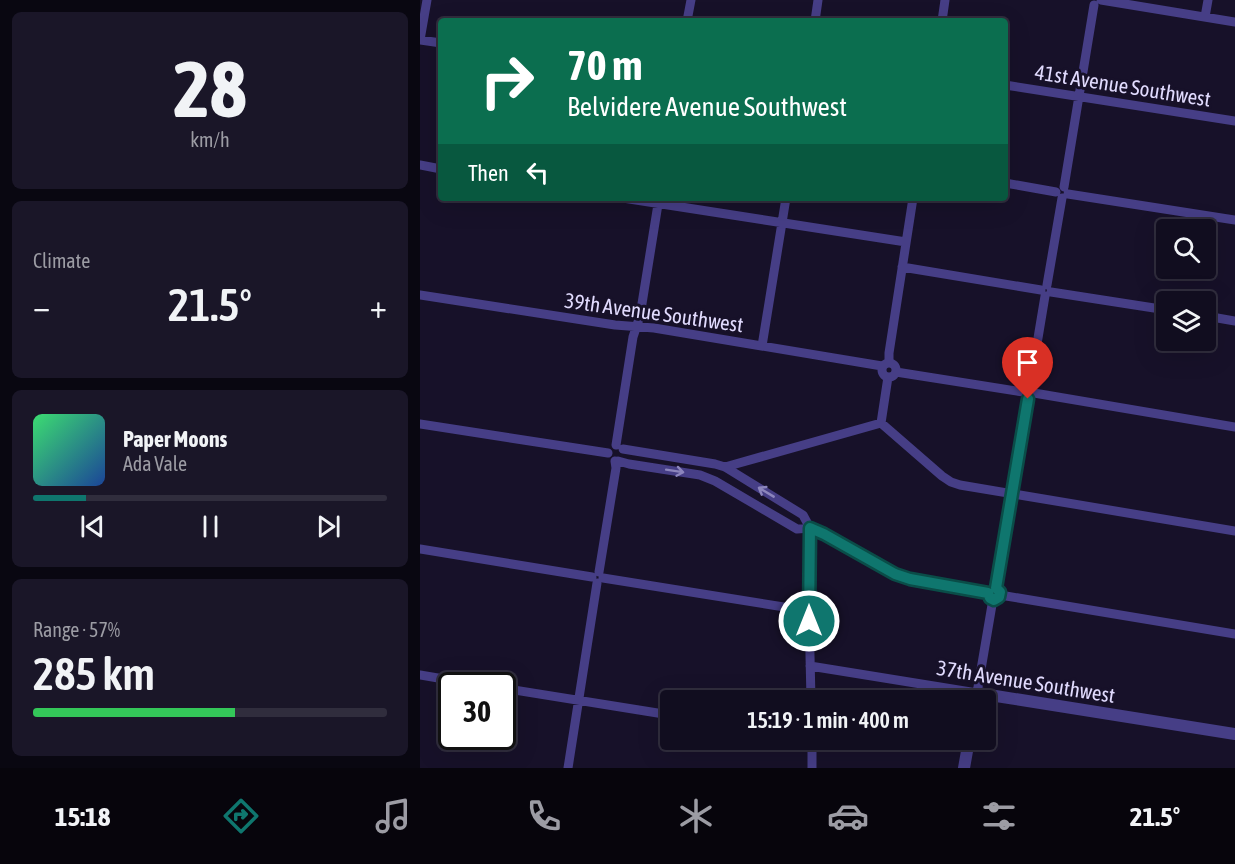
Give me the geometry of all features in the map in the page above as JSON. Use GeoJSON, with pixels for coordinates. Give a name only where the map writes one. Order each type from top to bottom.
{"type":"FeatureCollection","features":[{"type":"Feature","properties":{"kind":"street"},"geometry":{"type":"LineString","coordinates":[[426,0],[420,40],[438,43]]}},
{"type":"Feature","properties":{"kind":"street"},"geometry":{"type":"LineString","coordinates":[[688,18],[691,0]]}},
{"type":"Feature","properties":{"kind":"street"},"geometry":{"type":"LineString","coordinates":[[815,18],[818,0]]}},
{"type":"Feature","properties":{"kind":"street"},"geometry":{"type":"LineString","coordinates":[[942,18],[945,0]]}},
{"type":"Feature","properties":{"kind":"street"},"geometry":{"type":"LineString","coordinates":[[1205,17],[1208,0]]}},
{"type":"Feature","properties":{"kind":"street"},"geometry":{"type":"LineString","coordinates":[[977,690],[1096,1],[1235,22]]}},
{"type":"Feature","properties":{"kind":"street","name":"41st Avenue Southwest"},"geometry":{"type":"LineString","coordinates":[[1008,85],[1235,121]]}},
{"type":"Feature","properties":{"kind":"street"},"geometry":{"type":"LineString","coordinates":[[420,165],[438,168]]}},
{"type":"Feature","properties":{"kind":"street"},"geometry":{"type":"LineString","coordinates":[[1008,183],[1235,220]]}},
{"type":"Feature","properties":{"kind":"street"},"geometry":{"type":"LineString","coordinates":[[617,461],[624,456],[620,447],[633,338],[640,316],[658,201],[906,242]]}},
{"type":"Feature","properties":{"kind":"street"},"geometry":{"type":"LineString","coordinates":[[762,346],[786,201]]}},
{"type":"Feature","properties":{"kind":"street"},"geometry":{"type":"LineString","coordinates":[[881,423],[895,365],[886,364],[913,201]]}},
{"type":"Feature","properties":{"kind":"street"},"geometry":{"type":"LineString","coordinates":[[902,267],[1156,308]]}},
{"type":"Feature","properties":{"kind":"street","name":"39th Avenue Southwest"},"geometry":{"type":"LineString","coordinates":[[420,295],[886,364]]}},
{"type":"Feature","properties":{"kind":"street"},"geometry":{"type":"LineString","coordinates":[[1216,318],[1235,321]]}},
{"type":"Feature","properties":{"kind":"street"},"geometry":{"type":"LineString","coordinates":[[892,374],[1029,392],[1235,427]]}},
{"type":"Feature","properties":{"kind":"street"},"geometry":{"type":"LineString","coordinates":[[725,467],[881,423]]}},
{"type":"Feature","properties":{"kind":"street"},"geometry":{"type":"LineString","coordinates":[[881,423],[942,476],[960,485],[1235,531]]}},
{"type":"Feature","properties":{"kind":"street"},"geometry":{"type":"LineString","coordinates":[[420,424],[608,453]]}},
{"type":"Feature","properties":{"kind":"street"},"geometry":{"type":"LineString","coordinates":[[608,453],[611,447],[620,447],[725,467],[804,515],[810,528],[811,690]]}},
{"type":"Feature","properties":{"kind":"street"},"geometry":{"type":"LineString","coordinates":[[608,453],[611,459],[617,461],[700,475],[716,481],[797,529],[810,528],[824,534],[895,574],[910,579],[1235,634]]}},
{"type":"Feature","properties":{"kind":"street"},"geometry":{"type":"LineString","coordinates":[[568,768],[617,461]]}},
{"type":"Feature","properties":{"kind":"street"},"geometry":{"type":"LineString","coordinates":[[420,549],[809,611]]}},
{"type":"Feature","properties":{"kind":"street","name":"37th Avenue Southwest"},"geometry":{"type":"LineString","coordinates":[[810,666],[939,690]]}},
{"type":"Feature","properties":{"kind":"street"},"geometry":{"type":"LineString","coordinates":[[420,675],[438,678]]}},
{"type":"Feature","properties":{"kind":"street"},"geometry":{"type":"LineString","coordinates":[[516,690],[660,713]]}},
{"type":"Feature","properties":{"kind":"street","name":"37th Avenue Southwest"},"geometry":{"type":"LineString","coordinates":[[996,700],[1235,734]]}},
{"type":"Feature","properties":{"kind":"street"},"geometry":{"type":"LineString","coordinates":[[812,750],[812,768]]}},
{"type":"Feature","properties":{"kind":"street"},"geometry":{"type":"LineString","coordinates":[[964,768],[967,750]]}},
{"type":"Feature","properties":{"kind":"route"},"geometry":{"type":"LineString","coordinates":[[809,621],[810,528],[895,574],[910,579],[988,593],[994,600],[999,597],[1000,592],[996,588],[1028,399]]}}]}
